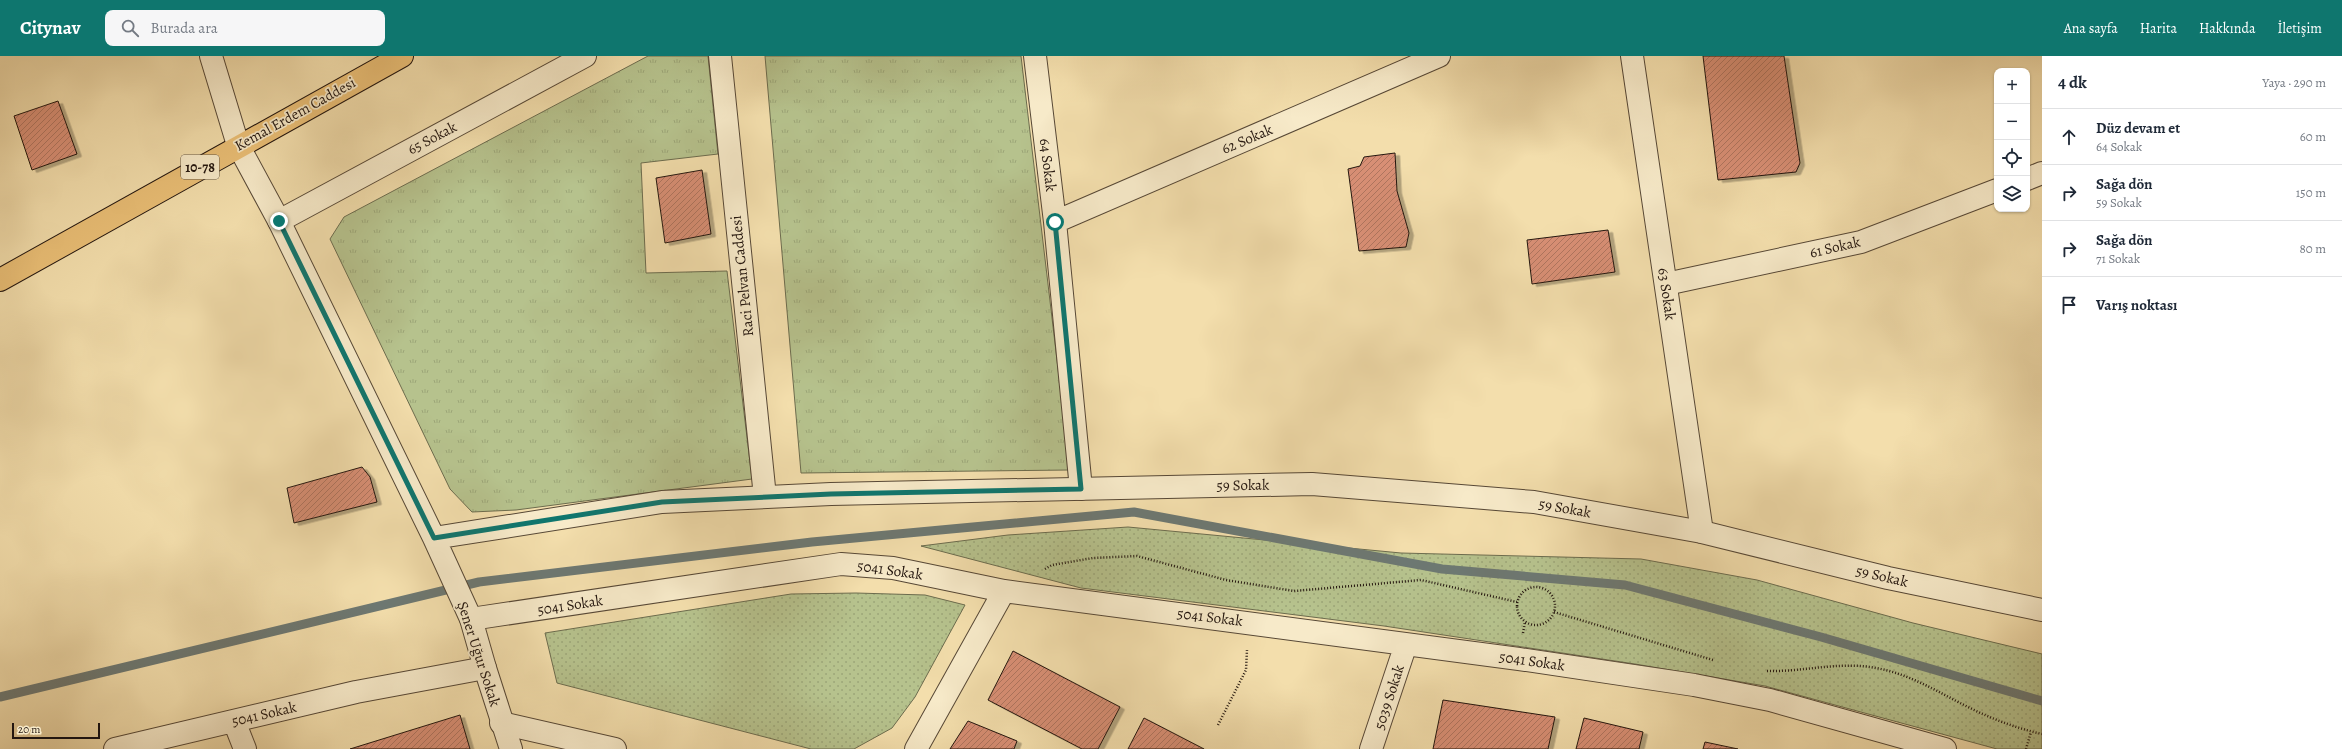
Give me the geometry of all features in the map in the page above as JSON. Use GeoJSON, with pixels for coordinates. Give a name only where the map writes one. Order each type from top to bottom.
{"type":"FeatureCollection","features":[{"type":"Feature","properties":{"kind":"main road","name":"Kemal Erdem Caddesi"},"geometry":{"type":"LineString","coordinates":[[0,280],[238,145],[402,56]]}},
{"type":"Feature","properties":{"kind":"street","name":"Şener Uğur Sokak"},"geometry":{"type":"LineString","coordinates":[[211,56],[238,145],[279,221],[434,538],[471,619],[501,723],[511,749]]}},
{"type":"Feature","properties":{"kind":"street","name":"65 Sokak"},"geometry":{"type":"LineString","coordinates":[[279,221],[585,56]]}},
{"type":"Feature","properties":{"kind":"street","name":"Raci Pelvan Caddesi"},"geometry":{"type":"LineString","coordinates":[[720,56],[765,497]]}},
{"type":"Feature","properties":{"kind":"street","name":"64 Sokak"},"geometry":{"type":"LineString","coordinates":[[1034,56],[1055,222],[1081,489]]}},
{"type":"Feature","properties":{"kind":"street","name":"62 Sokak"},"geometry":{"type":"LineString","coordinates":[[1055,222],[1439,56]]}},
{"type":"Feature","properties":{"kind":"street","name":"63 Sokak"},"geometry":{"type":"LineString","coordinates":[[1632,56],[1702,532]]}},
{"type":"Feature","properties":{"kind":"street"},"geometry":{"type":"LineString","coordinates":[[2030,178],[2042,173]]}},
{"type":"Feature","properties":{"kind":"street","name":"61 Sokak"},"geometry":{"type":"LineString","coordinates":[[1666,284],[1861,242],[1994,191]]}},
{"type":"Feature","properties":{"kind":"street","name":"59 Sokak"},"geometry":{"type":"LineString","coordinates":[[434,538],[662,502],[765,497],[1312,484],[1534,502],[1702,532],[1888,578],[2042,610]]}},
{"type":"Feature","properties":{"kind":"street","name":"5041 Sokak"},"geometry":{"type":"LineString","coordinates":[[471,619],[842,564],[893,568],[1004,591],[1248,622],[1694,685],[1770,700],[1945,749]]}},
{"type":"Feature","properties":{"kind":"street"},"geometry":{"type":"LineString","coordinates":[[916,749],[1004,591]]}},
{"type":"Feature","properties":{"kind":"street","name":"5039 Sokak"},"geometry":{"type":"LineString","coordinates":[[1371,749],[1406,644]]}},
{"type":"Feature","properties":{"kind":"street","name":"5041 Sokak"},"geometry":{"type":"LineString","coordinates":[[115,749],[356,692],[485,668]]}},
{"type":"Feature","properties":{"kind":"street"},"geometry":{"type":"LineString","coordinates":[[234,721],[245,749]]}},
{"type":"Feature","properties":{"kind":"street"},"geometry":{"type":"LineString","coordinates":[[501,723],[615,749]]}},
{"type":"Feature","properties":{"kind":"path"},"geometry":{"type":"LineString","coordinates":[[1004,591],[1052,565],[1093,558],[1137,556],[1226,580],[1294,591],[1421,580],[1517,602]]}},
{"type":"Feature","properties":{"kind":"path"},"geometry":{"type":"LineString","coordinates":[[1540,587],[1545,589],[1554,598],[1554,612],[1544,624],[1530,625],[1520,618],[1517,602],[1522,592],[1528,589],[1540,587]]}},
{"type":"Feature","properties":{"kind":"path"},"geometry":{"type":"LineString","coordinates":[[1554,612],[1718,661]]}},
{"type":"Feature","properties":{"kind":"path"},"geometry":{"type":"LineString","coordinates":[[1218,725],[1246,670],[1248,622]]}},
{"type":"Feature","properties":{"kind":"path"},"geometry":{"type":"LineString","coordinates":[[1765,671],[1788,672],[1860,666],[1877,668],[1903,675],[1933,688],[1990,718],[2031,732],[2042,734]]}},
{"type":"Feature","properties":{"kind":"path"},"geometry":{"type":"LineString","coordinates":[[2026,749],[2031,732]]}},
{"type":"Feature","properties":{"kind":"green space"},"geometry":{"type":"Polygon","coordinates":[[[648,56],[708,56],[718,154],[641,163],[646,273],[727,271],[752,479],[516,510],[472,512],[450,489],[330,239],[344,217],[648,56]]]}},
{"type":"Feature","properties":{"kind":"green space"},"geometry":{"type":"Polygon","coordinates":[[[765,56],[1021,56],[1070,470],[801,473],[765,56]]]}},
{"type":"Feature","properties":{"kind":"green space"},"geometry":{"type":"Polygon","coordinates":[[[1128,527],[1401,553],[1641,559],[1757,580],[1913,623],[2042,654],[2042,749],[1997,749],[1765,686],[1635,664],[1384,626],[1081,588],[921,546],[1008,535],[1128,527]]]}},
{"type":"Feature","properties":{"kind":"green space"},"geometry":{"type":"Polygon","coordinates":[[[856,593],[925,595],[965,605],[915,697],[892,728],[854,749],[811,749],[557,683],[545,633],[791,594],[856,593]]]}},
{"type":"Feature","properties":{"kind":"building"},"geometry":{"type":"Polygon","coordinates":[[[1703,56],[1784,56],[1800,163],[1796,172],[1718,180],[1703,56]]]}},
{"type":"Feature","properties":{"kind":"building"},"geometry":{"type":"Polygon","coordinates":[[[58,101],[77,154],[32,170],[14,116],[58,101]]]}},
{"type":"Feature","properties":{"kind":"building"},"geometry":{"type":"Polygon","coordinates":[[[1395,153],[1397,191],[1409,233],[1406,247],[1359,251],[1348,169],[1360,166],[1364,157],[1395,153]]]}},
{"type":"Feature","properties":{"kind":"building"},"geometry":{"type":"Polygon","coordinates":[[[702,170],[711,234],[665,243],[656,178],[702,170]]]}},
{"type":"Feature","properties":{"kind":"building"},"geometry":{"type":"Polygon","coordinates":[[[1608,230],[1615,272],[1532,284],[1527,240],[1608,230]]]}},
{"type":"Feature","properties":{"kind":"building"},"geometry":{"type":"Polygon","coordinates":[[[362,467],[370,477],[377,502],[294,523],[287,488],[362,467]]]}},
{"type":"Feature","properties":{"kind":"building"},"geometry":{"type":"Polygon","coordinates":[[[1013,651],[1120,707],[1098,749],[1082,749],[988,700],[1013,651]]]}},
{"type":"Feature","properties":{"kind":"building"},"geometry":{"type":"Polygon","coordinates":[[[1443,700],[1555,717],[1548,749],[1433,749],[1443,700]]]}},
{"type":"Feature","properties":{"kind":"building"},"geometry":{"type":"Polygon","coordinates":[[[460,715],[470,749],[350,749],[460,715]]]}},
{"type":"Feature","properties":{"kind":"building"},"geometry":{"type":"Polygon","coordinates":[[[1144,718],[1204,749],[1128,749],[1144,718]]]}},
{"type":"Feature","properties":{"kind":"building"},"geometry":{"type":"Polygon","coordinates":[[[1584,718],[1643,732],[1639,749],[1576,749],[1584,718]]]}},
{"type":"Feature","properties":{"kind":"building"},"geometry":{"type":"Polygon","coordinates":[[[968,721],[1017,741],[1014,749],[950,749],[968,721]]]}},
{"type":"Feature","properties":{"kind":"building"},"geometry":{"type":"Polygon","coordinates":[[[1705,742],[1738,749],[1703,749],[1705,742]]]}},
{"type":"Feature","properties":{"kind":"waterway"},"geometry":{"type":"LineString","coordinates":[[0,697],[479,582],[812,542],[1134,512],[1442,569],[1625,585],[1821,637],[2042,701]]}},
{"type":"Feature","properties":{"kind":"route"},"geometry":{"type":"LineString","coordinates":[[279,221],[434,538],[662,502],[831,494],[1081,489],[1055,222]]}}]}
